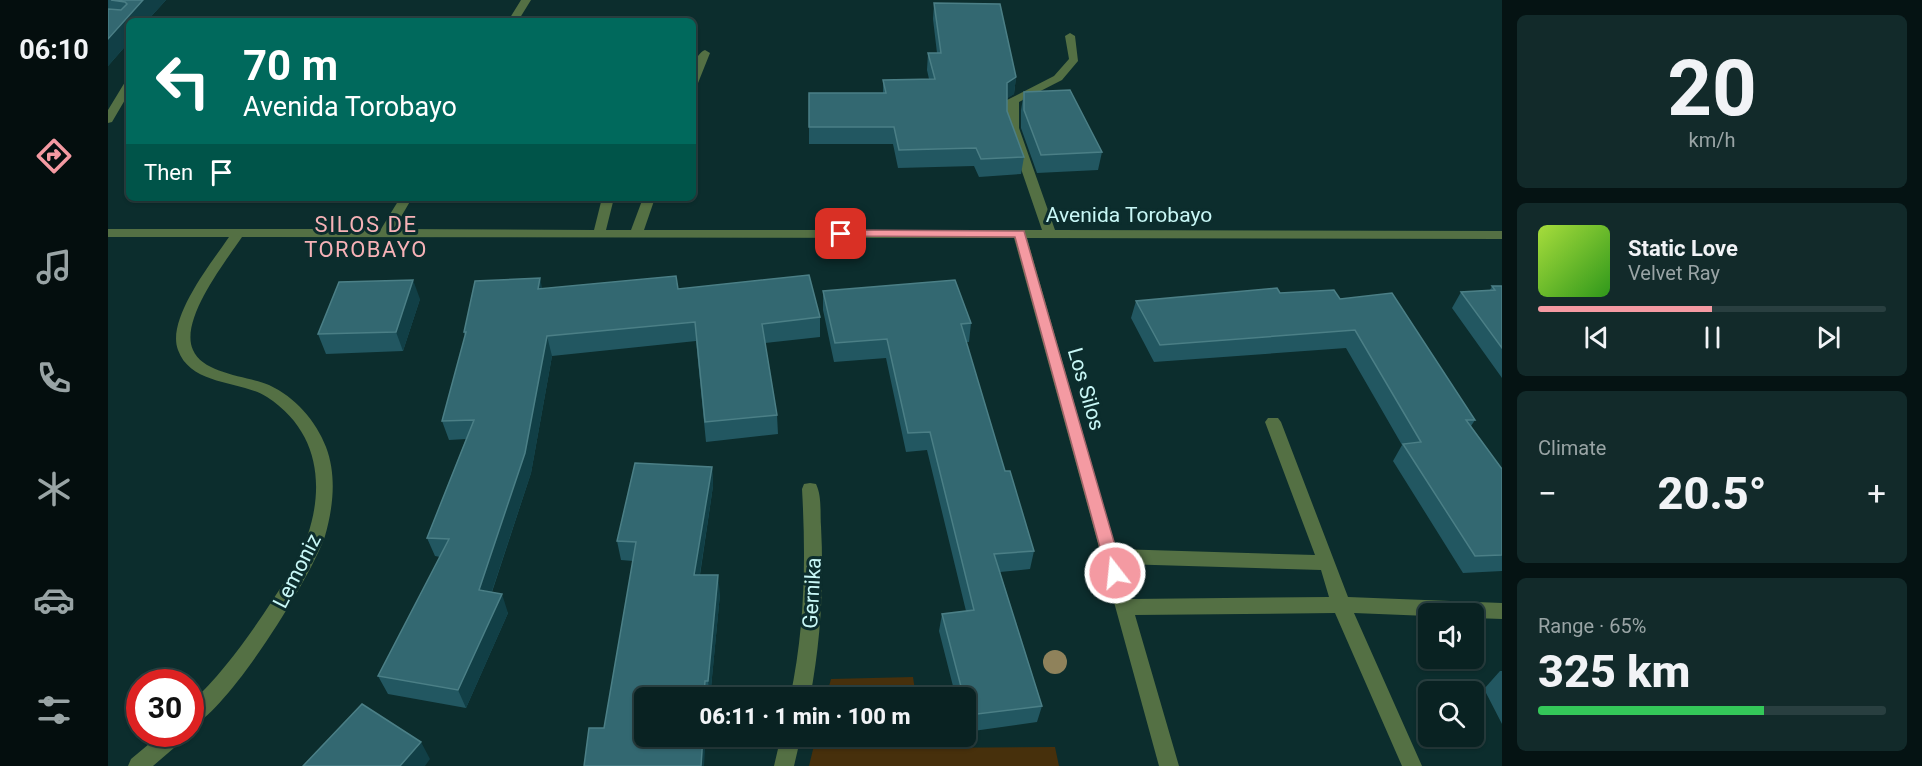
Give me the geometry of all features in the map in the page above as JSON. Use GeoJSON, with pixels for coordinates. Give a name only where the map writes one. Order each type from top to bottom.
{"type":"FeatureCollection","features":[{"type":"Feature","properties":{"kind":"street"},"geometry":{"type":"LineString","coordinates":[[515,18],[526,0]]}},
{"type":"Feature","properties":{"kind":"street"},"geometry":{"type":"LineString","coordinates":[[1050,234],[1013,128],[1013,100],[1058,78],[1074,59],[1070,36]]}},
{"type":"Feature","properties":{"kind":"street"},"geometry":{"type":"LineString","coordinates":[[696,76],[705,53]]}},
{"type":"Feature","properties":{"kind":"street"},"geometry":{"type":"LineString","coordinates":[[108,120],[126,89]]}},
{"type":"Feature","properties":{"kind":"street"},"geometry":{"type":"LineString","coordinates":[[385,233],[404,201]]}},
{"type":"Feature","properties":{"kind":"street"},"geometry":{"type":"LineString","coordinates":[[599,234],[607,201]]}},
{"type":"Feature","properties":{"kind":"street"},"geometry":{"type":"LineString","coordinates":[[636,234],[648,201]]}},
{"type":"Feature","properties":{"kind":"street","name":"Avenida Torobayo"},"geometry":{"type":"LineString","coordinates":[[108,233],[1502,235]]}},
{"type":"Feature","properties":{"kind":"street","name":"Lemoniz"},"geometry":{"type":"LineString","coordinates":[[204,703],[235,670],[263,632],[305,563],[318,531],[325,501],[326,474],[320,449],[309,427],[292,408],[272,393],[248,381],[225,378],[207,371],[185,350],[183,337],[185,323],[202,289],[238,233]]}},
{"type":"Feature","properties":{"kind":"street","name":"Los Silos"},"geometry":{"type":"LineString","coordinates":[[1019,234],[1169,766]]}},
{"type":"Feature","properties":{"kind":"street"},"geometry":{"type":"LineString","coordinates":[[1273,422],[1341,604],[1412,766]]}},
{"type":"Feature","properties":{"kind":"street","name":"Gernika"},"geometry":{"type":"LineString","coordinates":[[802,687],[813,612],[815,547],[810,489]]}},
{"type":"Feature","properties":{"kind":"street"},"geometry":{"type":"LineString","coordinates":[[1110,556],[1327,563]]}},
{"type":"Feature","properties":{"kind":"street"},"geometry":{"type":"LineString","coordinates":[[1125,607],[1341,604],[1502,611]]}},
{"type":"Feature","properties":{"kind":"street"},"geometry":{"type":"LineString","coordinates":[[138,766],[160,747]]}},
{"type":"Feature","properties":{"kind":"street"},"geometry":{"type":"LineString","coordinates":[[784,766],[788,747]]}},
{"type":"Feature","properties":{"kind":"shaded area"},"geometry":{"type":"Polygon","coordinates":[[[913,677],[914,687],[829,687],[831,679],[913,677]]]}},
{"type":"Feature","properties":{"kind":"shaded area"},"geometry":{"type":"Polygon","coordinates":[[[814,747],[1055,747],[1059,766],[809,766],[814,747]]]}},
{"type":"Feature","properties":{"kind":"building"},"geometry":{"type":"Polygon","coordinates":[[[111,0],[143,0],[108,39],[108,9],[121,10],[127,4],[111,0]]]}},
{"type":"Feature","properties":{"kind":"building"},"geometry":{"type":"Polygon","coordinates":[[[934,3],[1000,4],[1016,77],[1007,83],[1007,111],[1024,157],[981,159],[976,148],[899,150],[894,127],[809,127],[809,93],[886,93],[883,80],[935,79],[928,53],[941,53],[934,3]]]}},
{"type":"Feature","properties":{"kind":"building"},"geometry":{"type":"Polygon","coordinates":[[[1070,90],[1102,152],[1041,155],[1024,110],[1024,92],[1070,90]]]}},
{"type":"Feature","properties":{"kind":"building"},"geometry":{"type":"Polygon","coordinates":[[[809,275],[820,317],[762,324],[777,415],[705,422],[695,322],[547,336],[525,453],[479,590],[502,594],[458,690],[378,676],[449,539],[427,538],[474,420],[442,421],[466,332],[464,332],[475,281],[540,278],[538,289],[676,276],[678,289],[809,275]]]}},
{"type":"Feature","properties":{"kind":"building"},"geometry":{"type":"Polygon","coordinates":[[[413,280],[396,332],[318,334],[339,282],[413,280]]]}},
{"type":"Feature","properties":{"kind":"building"},"geometry":{"type":"Polygon","coordinates":[[[955,280],[971,323],[961,324],[1005,471],[1010,471],[1034,551],[994,554],[1042,706],[976,714],[976,687],[961,687],[942,614],[974,610],[930,432],[908,433],[887,339],[835,343],[823,291],[955,280]]]}},
{"type":"Feature","properties":{"kind":"building"},"geometry":{"type":"Polygon","coordinates":[[[1492,286],[1502,286],[1502,348],[1461,292],[1495,290],[1492,286]]]}},
{"type":"Feature","properties":{"kind":"building"},"geometry":{"type":"Polygon","coordinates":[[[1277,288],[1280,293],[1334,290],[1340,299],[1392,293],[1475,420],[1466,420],[1502,469],[1502,555],[1475,556],[1403,444],[1421,442],[1355,330],[1160,345],[1136,301],[1277,288]]]}},
{"type":"Feature","properties":{"kind":"building"},"geometry":{"type":"Polygon","coordinates":[[[635,463],[712,467],[694,575],[718,575],[708,681],[705,681],[705,687],[634,687],[634,747],[702,747],[701,766],[584,766],[589,728],[604,728],[636,542],[617,541],[635,463]]]}},
{"type":"Feature","properties":{"kind":"building"},"geometry":{"type":"Polygon","coordinates":[[[362,704],[421,742],[400,766],[303,766],[362,704]]]}},
{"type":"Feature","properties":{"kind":"district","name":"SILOS DE TOROBAYO"},"geometry":{"type":"Point","coordinates":[366,236]}},
{"type":"Feature","properties":{"kind":"route"},"geometry":{"type":"LineString","coordinates":[[841,234],[1019,234],[1115,573]]}}]}
